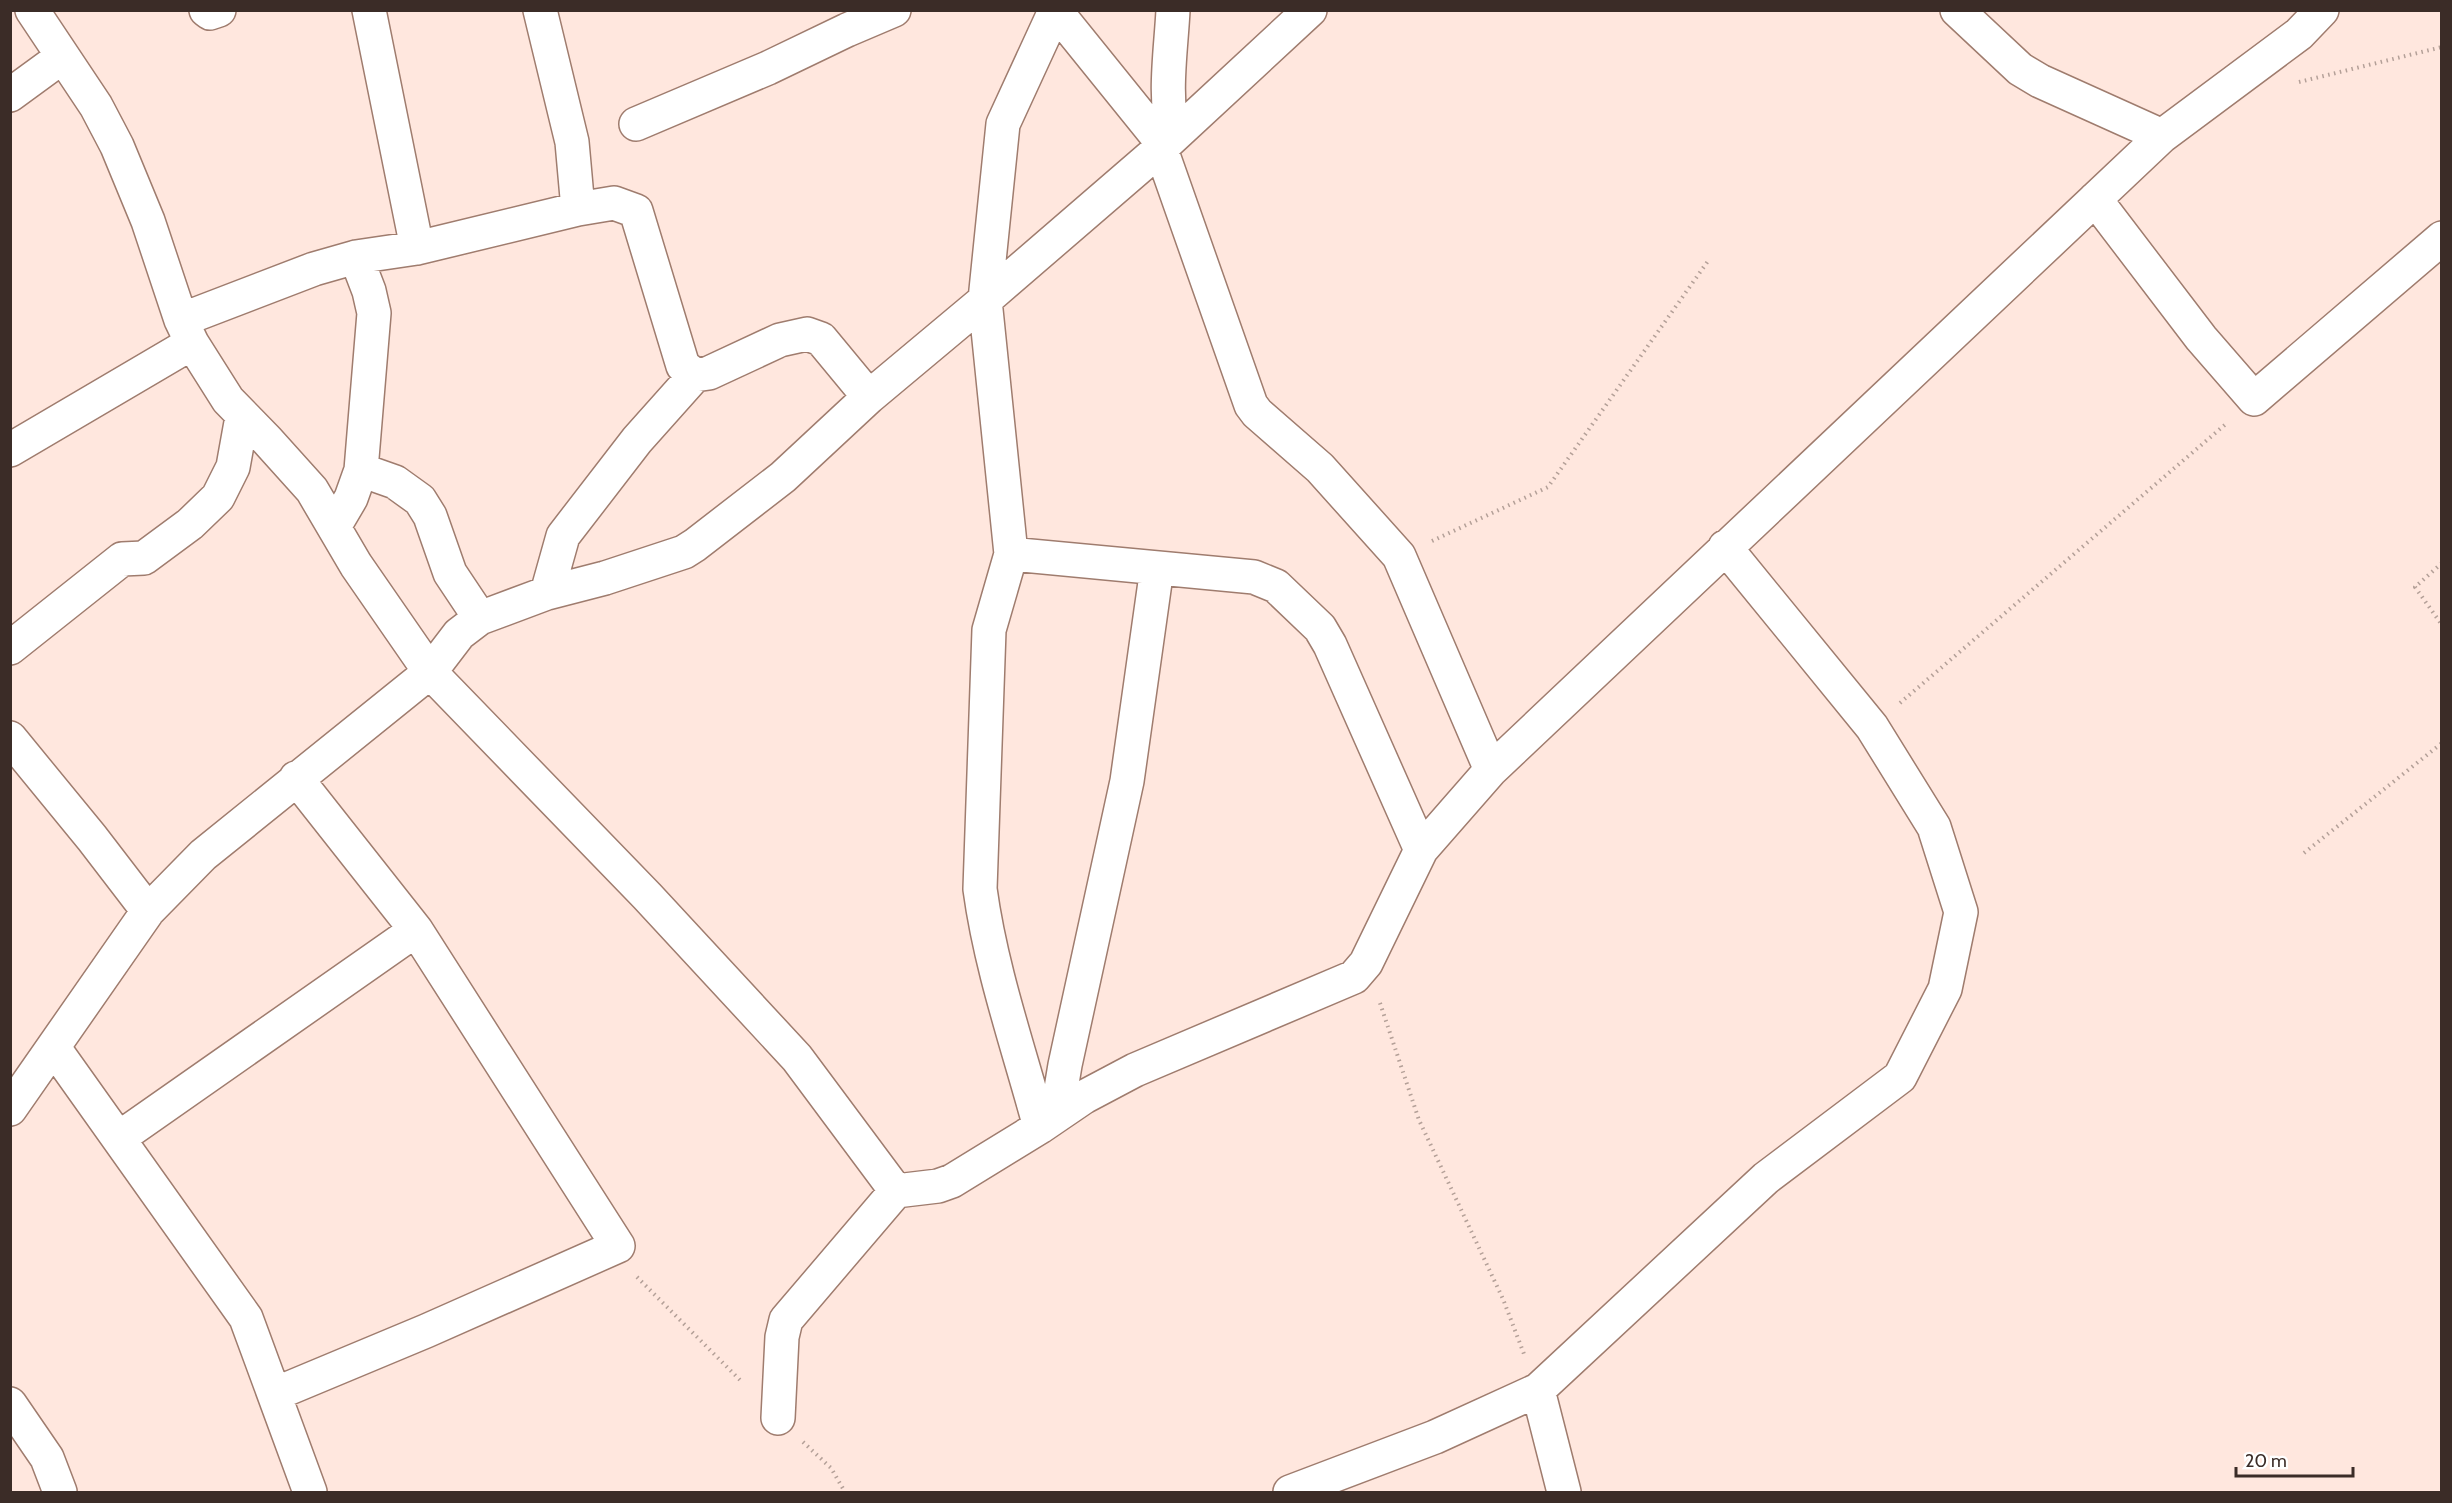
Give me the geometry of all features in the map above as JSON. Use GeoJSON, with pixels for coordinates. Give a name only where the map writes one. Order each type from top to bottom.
{"type":"FeatureCollection","features":[{"type":"Feature","properties":{"kind":"street"},"geometry":{"type":"LineString","coordinates":[[32,10],[96,106],[117,146],[148,221],[187,331],[228,400],[312,490],[356,566],[430,672],[647,897],[797,1058],[896,1191]]}},
{"type":"Feature","properties":{"kind":"street"},"geometry":{"type":"LineString","coordinates":[[206,10],[210,13],[219,10]]}},
{"type":"Feature","properties":{"kind":"street"},"geometry":{"type":"LineString","coordinates":[[369,10],[417,248]]}},
{"type":"Feature","properties":{"kind":"street"},"geometry":{"type":"LineString","coordinates":[[540,10],[572,142],[578,209]]}},
{"type":"Feature","properties":{"kind":"street"},"geometry":{"type":"LineString","coordinates":[[636,124],[768,68],[843,20],[894,10]]}},
{"type":"Feature","properties":{"kind":"street"},"geometry":{"type":"LineString","coordinates":[[1173,10],[1167,143],[1251,405],[1257,413],[1320,468],[1399,556],[1491,770]]}},
{"type":"Feature","properties":{"kind":"street"},"geometry":{"type":"LineString","coordinates":[[10,1109],[148,911],[203,855],[430,672],[459,634],[480,618],[547,593],[605,578],[684,552],[695,545],[783,477],[869,397],[1167,143],[1310,10]]}},
{"type":"Feature","properties":{"kind":"street"},"geometry":{"type":"LineString","coordinates":[[1957,10],[2020,69],[2040,81],[2162,136]]}},
{"type":"Feature","properties":{"kind":"street"},"geometry":{"type":"LineString","coordinates":[[778,1418],[782,1337],[786,1320],[896,1191],[938,1186],[952,1181],[1084,1097],[1135,1070],[1338,986],[1354,977],[1366,963],[1421,850],[1491,770],[2162,136],[2300,33],[2322,10]]}},
{"type":"Feature","properties":{"kind":"street"},"geometry":{"type":"LineString","coordinates":[[1052,1119],[991,946],[980,890],[989,630],[1011,554],[985,300],[1003,124],[1055,11],[1156,135],[1167,143]]}},
{"type":"Feature","properties":{"kind":"street"},"geometry":{"type":"LineString","coordinates":[[10,95],[62,57]]}},
{"type":"Feature","properties":{"kind":"street"},"geometry":{"type":"LineString","coordinates":[[2095,200],[2201,338],[2254,399],[2442,238]]}},
{"type":"Feature","properties":{"kind":"street"},"geometry":{"type":"LineString","coordinates":[[10,450],[187,331],[314,269],[356,257],[417,248],[578,209],[614,203],[636,211],[683,366],[695,375]]}},
{"type":"Feature","properties":{"kind":"street"},"geometry":{"type":"LineString","coordinates":[[334,527],[351,498],[361,470],[374,313],[369,291],[356,257]]}},
{"type":"Feature","properties":{"kind":"street"},"geometry":{"type":"LineString","coordinates":[[547,593],[563,536],[636,440],[695,375],[709,373],[780,340],[807,334],[821,339],[869,397]]}},
{"type":"Feature","properties":{"kind":"street"},"geometry":{"type":"LineString","coordinates":[[10,648],[123,559],[144,558],[190,524],[218,497],[233,467],[242,417]]}},
{"type":"Feature","properties":{"kind":"street"},"geometry":{"type":"LineString","coordinates":[[361,470],[395,482],[420,500],[430,516],[450,573],[480,618]]}},
{"type":"Feature","properties":{"kind":"street"},"geometry":{"type":"LineString","coordinates":[[1290,1492],[1435,1437],[1538,1390],[1766,1178],[1900,1077],[1945,989],[1961,912],[1934,828],[1872,727],[1725,547]]}},
{"type":"Feature","properties":{"kind":"street"},"geometry":{"type":"LineString","coordinates":[[1011,554],[1254,577],[1276,586],[1320,628],[1330,645],[1421,850]]}},
{"type":"Feature","properties":{"kind":"street"},"geometry":{"type":"LineString","coordinates":[[1052,1119],[1061,1089],[1134,741],[1157,568]]}},
{"type":"Feature","properties":{"kind":"street"},"geometry":{"type":"LineString","coordinates":[[10,738],[148,911]]}},
{"type":"Feature","properties":{"kind":"street"},"geometry":{"type":"LineString","coordinates":[[275,1394],[426,1331],[618,1245],[417,930],[296,778]]}},
{"type":"Feature","properties":{"kind":"street"},"geometry":{"type":"LineString","coordinates":[[119,1138],[417,930]]}},
{"type":"Feature","properties":{"kind":"street"},"geometry":{"type":"LineString","coordinates":[[54,1048],[246,1318],[310,1492]]}},
{"type":"Feature","properties":{"kind":"street"},"geometry":{"type":"LineString","coordinates":[[1538,1390],[1564,1492]]}},
{"type":"Feature","properties":{"kind":"street"},"geometry":{"type":"LineString","coordinates":[[10,1404],[40,1445],[60,1492]]}},
{"type":"Feature","properties":{"kind":"path"},"geometry":{"type":"LineString","coordinates":[[2294,83],[2442,47]]}},
{"type":"Feature","properties":{"kind":"path"},"geometry":{"type":"LineString","coordinates":[[1399,556],[1548,487],[1708,261]]}},
{"type":"Feature","properties":{"kind":"path"},"geometry":{"type":"LineString","coordinates":[[1872,727],[2254,399]]}},
{"type":"Feature","properties":{"kind":"path"},"geometry":{"type":"LineString","coordinates":[[2442,563],[2415,587],[2442,625]]}},
{"type":"Feature","properties":{"kind":"path"},"geometry":{"type":"LineString","coordinates":[[2304,853],[2442,743]]}},
{"type":"Feature","properties":{"kind":"path"},"geometry":{"type":"LineString","coordinates":[[1366,963],[1419,1120],[1503,1299],[1538,1390]]}},
{"type":"Feature","properties":{"kind":"path"},"geometry":{"type":"LineString","coordinates":[[618,1245],[638,1278],[831,1468],[846,1492]]}}]}
